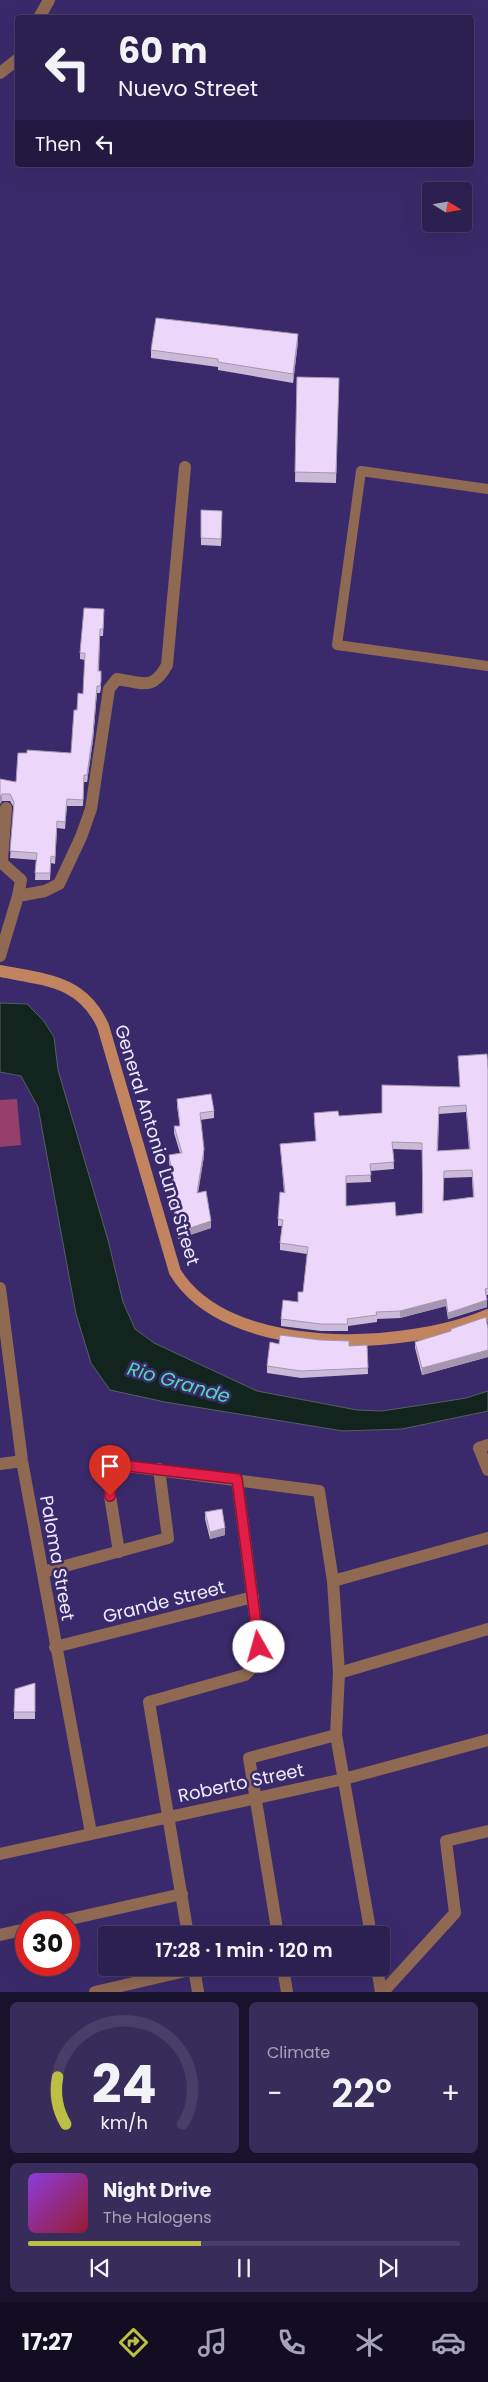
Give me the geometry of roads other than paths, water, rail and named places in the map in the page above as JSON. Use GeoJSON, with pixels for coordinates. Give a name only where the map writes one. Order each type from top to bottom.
{"type":"FeatureCollection","features":[{"type":"Feature","properties":{"kind":"main road","name":"General Antonio Luna Street"},"geometry":{"type":"LineString","coordinates":[[0,971],[61,984],[84,997],[96,1010],[103,1026],[175,1272],[192,1295],[250,1326],[275,1334],[300,1338],[372,1338],[424,1332],[468,1323],[488,1315]]}},
{"type":"Feature","properties":{"kind":"street"},"geometry":{"type":"LineString","coordinates":[[41,15],[49,0]]}},
{"type":"Feature","properties":{"kind":"street"},"geometry":{"type":"LineString","coordinates":[[0,73],[15,61]]}},
{"type":"Feature","properties":{"kind":"street"},"geometry":{"type":"LineString","coordinates":[[18,896],[45,891],[59,884],[81,837],[92,809],[109,690],[112,684],[117,679],[148,683],[159,679],[167,665],[185,467]]}},
{"type":"Feature","properties":{"kind":"street"},"geometry":{"type":"LineString","coordinates":[[0,956],[21,880],[3,864],[2,860],[6,808]]}},
{"type":"Feature","properties":{"kind":"street","name":"Paloma Street"},"geometry":{"type":"LineString","coordinates":[[0,1288],[6,1387],[22,1461],[91,1833]]}},
{"type":"Feature","properties":{"kind":"street"},"geometry":{"type":"LineString","coordinates":[[488,1445],[479,1448],[488,1470]]}},
{"type":"Feature","properties":{"kind":"street"},"geometry":{"type":"LineString","coordinates":[[0,1464],[22,1461]]}},
{"type":"Feature","properties":{"kind":"street"},"geometry":{"type":"LineString","coordinates":[[119,1552],[110,1496],[112,1464],[320,1491],[333,1581],[339,1673],[336,1735],[369,1926]]}},
{"type":"Feature","properties":{"kind":"street"},"geometry":{"type":"LineString","coordinates":[[43,1572],[168,1538],[159,1469]]}},
{"type":"Feature","properties":{"kind":"street"},"geometry":{"type":"LineString","coordinates":[[187,1926],[149,1702],[245,1675],[254,1666],[259,1647],[237,1479]]}},
{"type":"Feature","properties":{"kind":"street"},"geometry":{"type":"LineString","coordinates":[[333,1581],[488,1538]]}},
{"type":"Feature","properties":{"kind":"street","name":"Grande Street"},"geometry":{"type":"LineString","coordinates":[[55,1647],[252,1597]]}},
{"type":"Feature","properties":{"kind":"street"},"geometry":{"type":"LineString","coordinates":[[339,1673],[488,1630]]}},
{"type":"Feature","properties":{"kind":"street"},"geometry":{"type":"LineString","coordinates":[[277,1926],[249,1758],[336,1735]]}},
{"type":"Feature","properties":{"kind":"street","name":"Roberto Street"},"geometry":{"type":"LineString","coordinates":[[0,1854],[344,1778],[488,1740]]}},
{"type":"Feature","properties":{"kind":"street"},"geometry":{"type":"LineString","coordinates":[[382,1992],[455,1912],[446,1841],[488,1831]]}},
{"type":"Feature","properties":{"kind":"street"},"geometry":{"type":"LineString","coordinates":[[80,1917],[182,1894]]}},
{"type":"Feature","properties":{"kind":"street"},"geometry":{"type":"LineString","coordinates":[[0,1935],[15,1932]]}},
{"type":"Feature","properties":{"kind":"street"},"geometry":{"type":"LineString","coordinates":[[95,1992],[161,1976]]}},
{"type":"Feature","properties":{"kind":"street"},"geometry":{"type":"LineString","coordinates":[[195,1976],[198,1992]]}},
{"type":"Feature","properties":{"kind":"street"},"geometry":{"type":"LineString","coordinates":[[284,1976],[286,1992]]}},
{"type":"Feature","properties":{"kind":"street"},"geometry":{"type":"LineString","coordinates":[[379,1976],[382,1992]]}},
{"type":"Feature","properties":{"kind":"lane"},"geometry":{"type":"LineString","coordinates":[[488,489],[361,471],[337,646],[488,666]]}},
{"type":"Feature","properties":{"kind":"water","name":"Rio Grande"},"geometry":{"type":"Polygon","coordinates":[[[0,1003],[27,1004],[43,1020],[54,1037],[58,1070],[108,1240],[123,1302],[135,1329],[154,1343],[257,1391],[357,1410],[382,1411],[466,1398],[488,1391],[488,1411],[402,1429],[343,1431],[165,1402],[110,1390],[91,1363],[76,1314],[38,1107],[21,1076],[0,1072],[0,1003]]]}}]}
